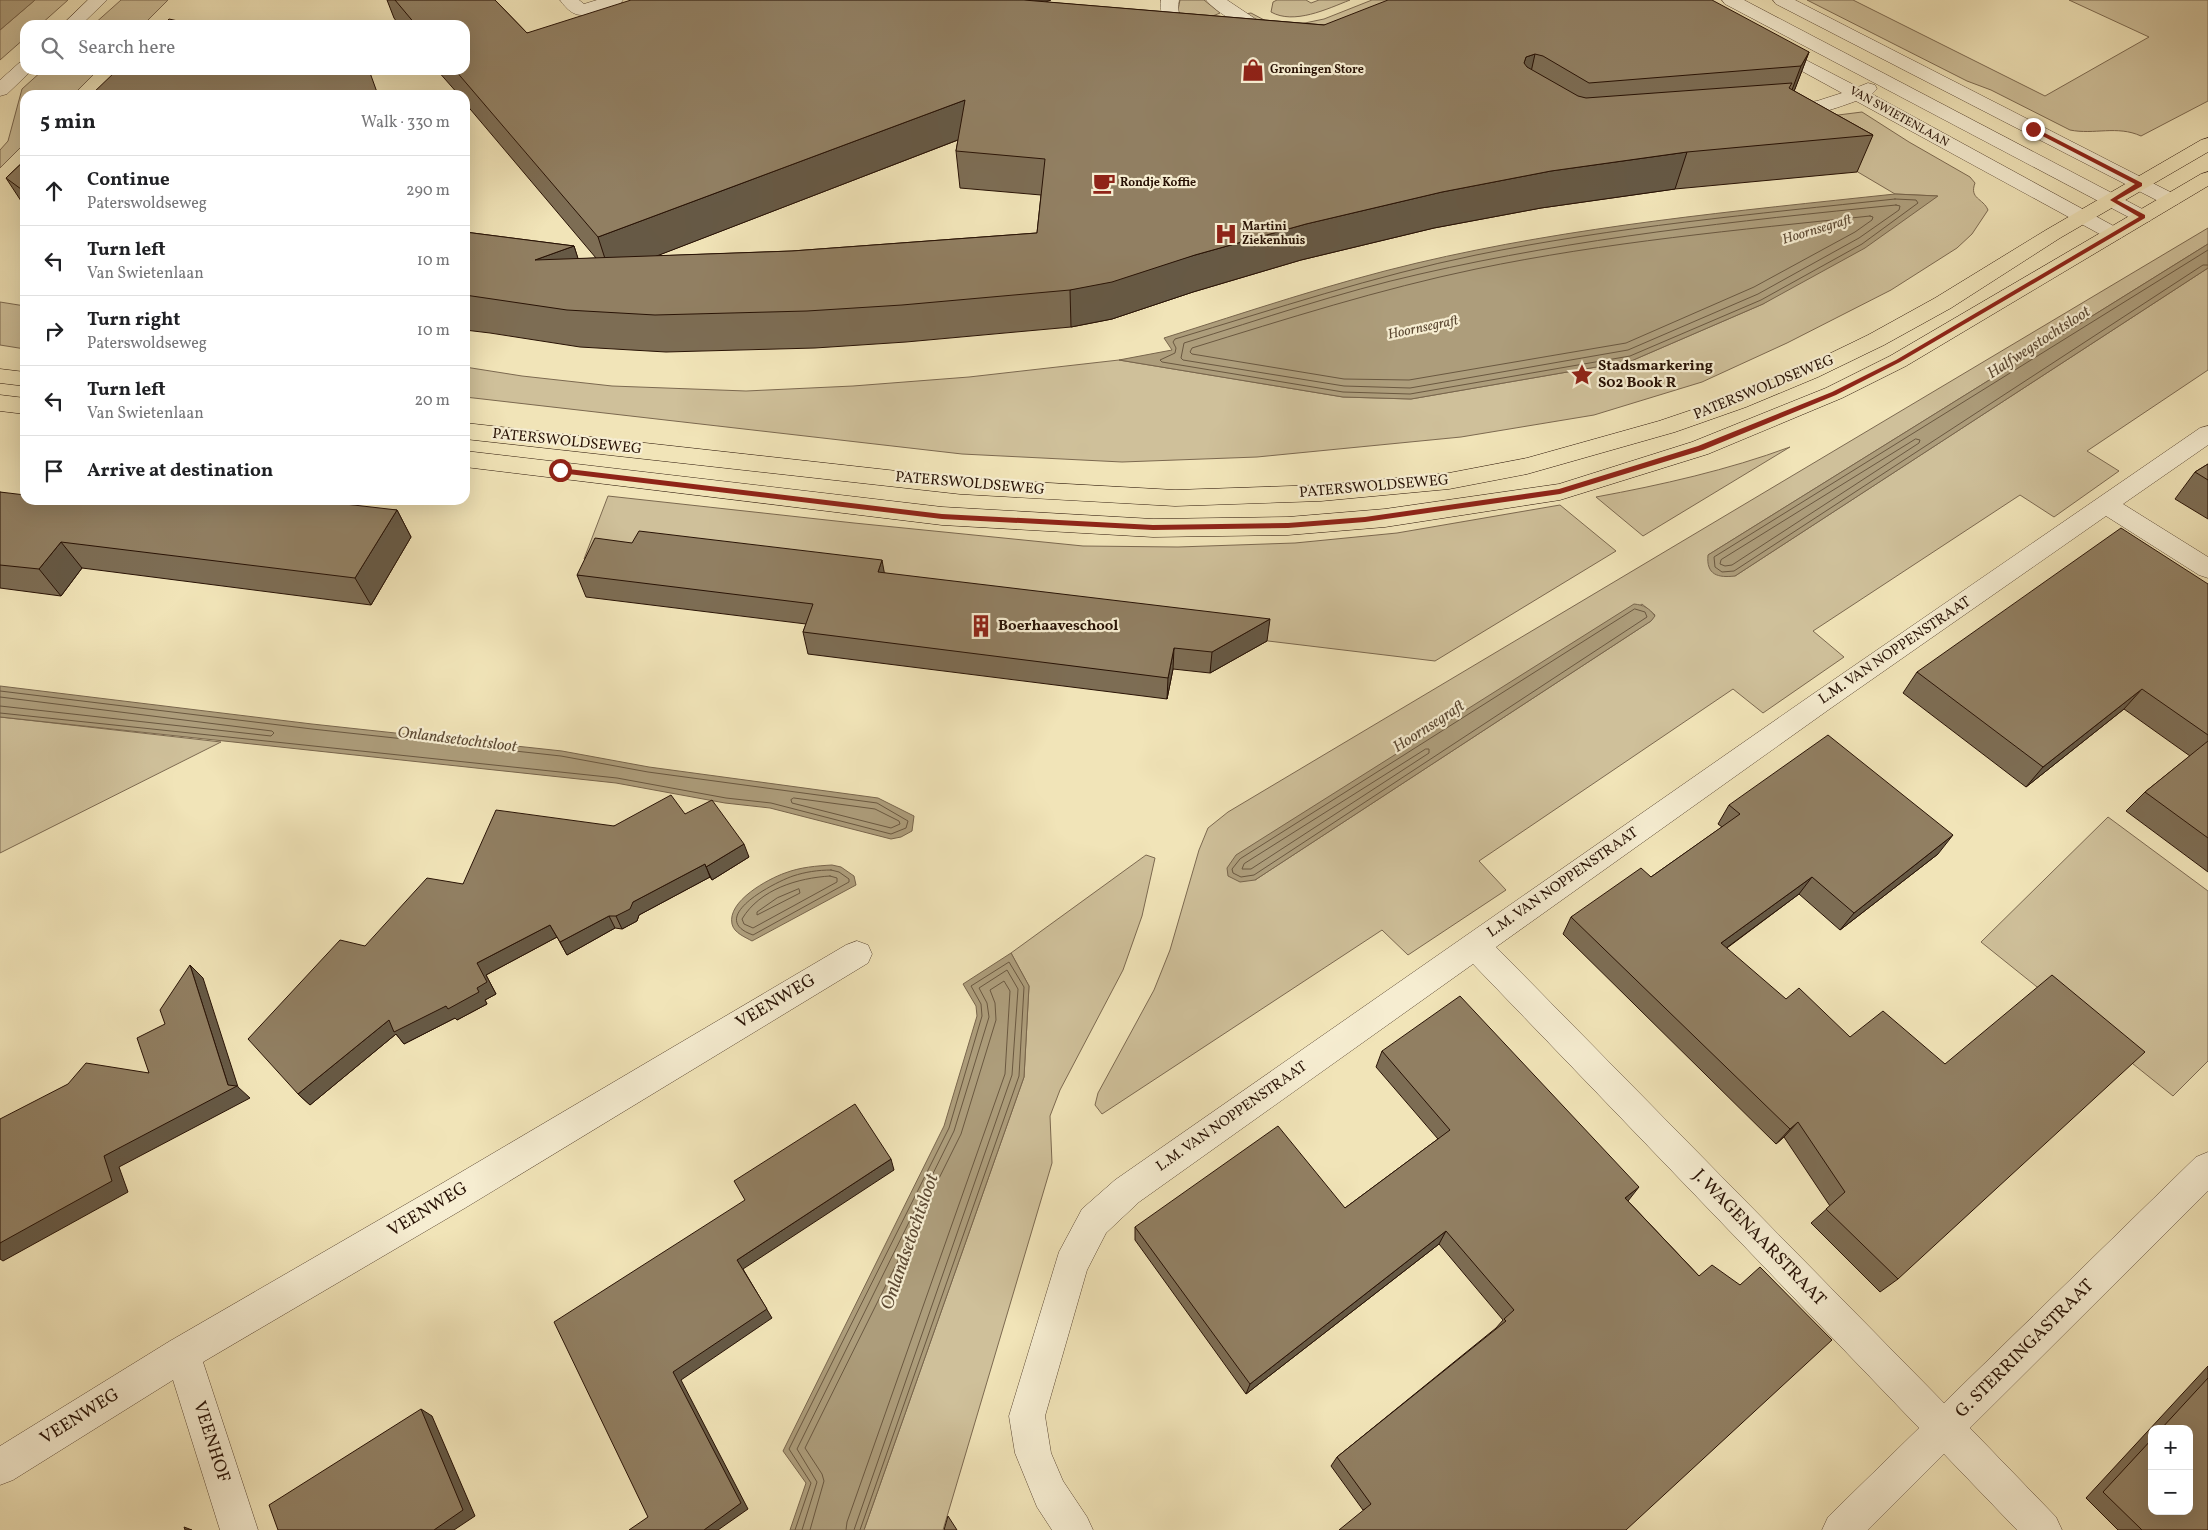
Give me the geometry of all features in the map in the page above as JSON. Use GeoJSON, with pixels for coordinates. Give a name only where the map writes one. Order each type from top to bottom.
{"type":"FeatureCollection","features":[{"type":"Feature","properties":{"kind":"main road","name":"PATERSWOLDSEWEG"},"geometry":{"type":"LineString","coordinates":[[470,432],[960,486],[1175,498],[1321,493],[1449,481],[1527,466],[1667,427],[1738,402],[1810,372],[1876,340],[1943,303],[2082,217],[2208,144]]}},
{"type":"Feature","properties":{"kind":"main road","name":"PATERSWOLDSEWEG"},"geometry":{"type":"LineString","coordinates":[[470,460],[942,516],[1153,528],[1288,526],[1385,518],[1560,492],[1700,448],[1834,393],[1898,361],[2208,178]]}},
{"type":"Feature","properties":{"kind":"main road"},"geometry":{"type":"LineString","coordinates":[[0,376],[20,378]]}},
{"type":"Feature","properties":{"kind":"main road"},"geometry":{"type":"LineString","coordinates":[[0,403],[20,405]]}},
{"type":"Feature","properties":{"kind":"street"},"geometry":{"type":"LineString","coordinates":[[76,20],[98,0]]}},
{"type":"Feature","properties":{"kind":"street"},"geometry":{"type":"LineString","coordinates":[[569,0],[581,11],[611,1],[632,25],[702,3],[699,0]]}},
{"type":"Feature","properties":{"kind":"street"},"geometry":{"type":"LineString","coordinates":[[1170,0],[1169,12],[1177,24],[1190,32],[1212,39]]}},
{"type":"Feature","properties":{"kind":"street"},"geometry":{"type":"LineString","coordinates":[[1215,0],[1257,28],[1281,37],[1245,42]]}},
{"type":"Feature","properties":{"kind":"street","name":"VAN SWIETENLAAN"},"geometry":{"type":"LineString","coordinates":[[1731,0],[2143,216]]}},
{"type":"Feature","properties":{"kind":"street"},"geometry":{"type":"LineString","coordinates":[[1782,0],[2171,200]]}},
{"type":"Feature","properties":{"kind":"street"},"geometry":{"type":"LineString","coordinates":[[1795,34],[1823,21]]}},
{"type":"Feature","properties":{"kind":"street","name":"VAN SWIETENLAAN"},"geometry":{"type":"LineString","coordinates":[[1795,34],[1760,44],[1858,94],[2114,234]]}},
{"type":"Feature","properties":{"kind":"street"},"geometry":{"type":"LineString","coordinates":[[0,90],[20,72]]}},
{"type":"Feature","properties":{"kind":"street"},"geometry":{"type":"LineString","coordinates":[[1765,112],[1805,109],[1837,103],[1885,81]]}},
{"type":"Feature","properties":{"kind":"street","name":"L.M. VAN NOPPENSTRAAT"},"geometry":{"type":"LineString","coordinates":[[1074,1530],[1050,1494],[1033,1453],[1027,1416],[1071,1264],[1094,1221],[1127,1191],[1822,701],[2208,434]]}},
{"type":"Feature","properties":{"kind":"street"},"geometry":{"type":"LineString","coordinates":[[2106,505],[2208,569]]}},
{"type":"Feature","properties":{"kind":"street","name":"J. WAGENAARSTRAAT"},"geometry":{"type":"LineString","coordinates":[[1475,946],[2043,1530]]}},
{"type":"Feature","properties":{"kind":"street","name":"VEENWEG"},"geometry":{"type":"LineString","coordinates":[[0,1467],[183,1354],[461,1191],[857,954]]}},
{"type":"Feature","properties":{"kind":"street","name":"G. STERRINGASTRAAT"},"geometry":{"type":"LineString","coordinates":[[1841,1530],[2208,1168]]}},
{"type":"Feature","properties":{"kind":"street","name":"VEENHOF"},"geometry":{"type":"LineString","coordinates":[[183,1354],[239,1530]]}},
{"type":"Feature","properties":{"kind":"shaded area"},"geometry":{"type":"Polygon","coordinates":[[[35,0],[68,0],[46,20],[20,20],[20,42],[0,60],[0,30],[35,0]]]}},
{"type":"Feature","properties":{"kind":"shaded area"},"geometry":{"type":"Polygon","coordinates":[[[121,0],[168,0],[148,20],[99,20],[121,0]]]}},
{"type":"Feature","properties":{"kind":"shaded area"},"geometry":{"type":"Polygon","coordinates":[[[1180,0],[1204,0],[1220,13],[1208,18],[1180,15],[1178,10],[1180,0]]]}},
{"type":"Feature","properties":{"kind":"shaded area"},"geometry":{"type":"Polygon","coordinates":[[[1277,0],[1306,0],[1311,3],[1319,0],[1350,0],[1310,14],[1290,17],[1280,16],[1271,12],[1273,2],[1277,0]]]}},
{"type":"Feature","properties":{"kind":"shaded area"},"geometry":{"type":"Polygon","coordinates":[[[1372,0],[1391,0],[1318,29],[1273,30],[1245,14],[1251,13],[1268,22],[1300,24],[1324,19],[1372,0]]]}},
{"type":"Feature","properties":{"kind":"shaded area"},"geometry":{"type":"Polygon","coordinates":[[[1807,0],[1853,0],[2045,96],[2149,37],[2069,0],[2208,0],[2208,101],[2141,136],[2123,131],[2088,132],[2070,130],[1991,90],[1967,81],[1807,0]]]}},
{"type":"Feature","properties":{"kind":"shaded area"},"geometry":{"type":"Polygon","coordinates":[[[37,75],[93,75],[78,90],[22,89],[37,75]]]}},
{"type":"Feature","properties":{"kind":"shaded area"},"geometry":{"type":"Polygon","coordinates":[[[20,96],[20,148],[0,168],[0,150],[8,141],[20,96]]]}},
{"type":"Feature","properties":{"kind":"shaded area"},"geometry":{"type":"Polygon","coordinates":[[[1862,112],[1970,177],[1975,183],[1975,195],[1988,210],[1972,234],[1957,248],[1891,290],[1787,343],[1702,382],[1594,415],[1461,437],[1257,457],[1122,462],[962,454],[470,398],[470,368],[522,376],[612,386],[746,391],[853,386],[969,377],[1119,360],[1343,397],[1411,399],[1631,361],[1763,304],[1937,196],[1895,194],[1775,123],[1862,112]]]}},
{"type":"Feature","properties":{"kind":"shaded area"},"geometry":{"type":"Polygon","coordinates":[[[2208,228],[2208,244],[1708,555],[1735,576],[2208,268],[2208,370],[2087,451],[2119,471],[2054,517],[2020,495],[1813,631],[1844,657],[1763,713],[1733,689],[1479,861],[1506,890],[1408,955],[1382,930],[1102,1114],[1095,1105],[1098,1093],[1154,990],[1170,950],[1199,850],[1208,828],[1228,812],[2208,228]],[[1642,604],[1255,880],[1651,621],[1655,615],[1642,604]]]}},
{"type":"Feature","properties":{"kind":"shaded area"},"geometry":{"type":"Polygon","coordinates":[[[0,302],[20,305],[20,348],[0,345],[0,302]]]}},
{"type":"Feature","properties":{"kind":"shaded area"},"geometry":{"type":"Polygon","coordinates":[[[1790,447],[1643,536],[1596,497],[1694,476],[1743,463],[1790,447]]]}},
{"type":"Feature","properties":{"kind":"shaded area"},"geometry":{"type":"Polygon","coordinates":[[[608,496],[1083,546],[1178,547],[1295,543],[1397,533],[1560,505],[1616,551],[1435,661],[584,559],[608,496]]]}},
{"type":"Feature","properties":{"kind":"shaded area"},"geometry":{"type":"Polygon","coordinates":[[[0,717],[221,742],[0,853],[0,717]]]}},
{"type":"Feature","properties":{"kind":"shaded area"},"geometry":{"type":"Polygon","coordinates":[[[2108,817],[2208,891],[2208,1061],[2173,1096],[1981,942],[2108,817]]]}},
{"type":"Feature","properties":{"kind":"shaded area"},"geometry":{"type":"Polygon","coordinates":[[[1146,855],[1155,858],[1142,916],[1123,970],[1060,1090],[1050,1116],[1052,1163],[943,1530],[864,1530],[1024,1077],[1029,986],[1011,953],[1146,855]]]}},
{"type":"Feature","properties":{"kind":"water"},"geometry":{"type":"Polygon","coordinates":[[[0,0],[35,0],[0,30],[0,0]]]}},
{"type":"Feature","properties":{"kind":"water","name":"Hoornsegraft"},"geometry":{"type":"Polygon","coordinates":[[[1895,194],[1938,196],[1865,248],[1763,304],[1631,361],[1411,399],[1343,397],[1119,360],[1172,350],[1164,338],[1290,298],[1385,271],[1476,250],[1595,229],[1895,194]]]}},
{"type":"Feature","properties":{"kind":"water"},"geometry":{"type":"Polygon","coordinates":[[[2208,244],[2208,268],[1735,576],[1718,576],[1711,571],[1708,555],[2208,244]]]}},
{"type":"Feature","properties":{"kind":"water"},"geometry":{"type":"Polygon","coordinates":[[[1634,604],[1646,607],[1655,616],[1651,621],[1255,880],[1240,882],[1228,876],[1227,868],[1236,855],[1634,604]]]}},
{"type":"Feature","properties":{"kind":"water","name":"Onlandsetochtsloot"},"geometry":{"type":"Polygon","coordinates":[[[0,686],[312,724],[562,751],[649,767],[878,798],[914,816],[912,831],[901,837],[891,839],[770,808],[725,803],[616,783],[0,717],[0,686]]]}},
{"type":"Feature","properties":{"kind":"water"},"geometry":{"type":"Polygon","coordinates":[[[832,865],[841,867],[854,876],[856,885],[752,941],[733,927],[732,915],[736,907],[742,899],[759,886],[791,871],[832,865]]]}},
{"type":"Feature","properties":{"kind":"water","name":"Onlandsetochtsloot"},"geometry":{"type":"Polygon","coordinates":[[[1011,953],[1029,986],[1024,1077],[864,1530],[790,1530],[806,1483],[783,1451],[944,1126],[977,1016],[976,1006],[963,984],[1011,953]]]}},
{"type":"Feature","properties":{"kind":"building"},"geometry":{"type":"Polygon","coordinates":[[[395,0],[495,0],[527,33],[631,0],[1024,0],[1324,25],[1388,0],[1712,0],[1809,52],[1801,66],[1589,83],[1543,56],[1535,54],[1526,57],[1524,63],[1527,67],[1578,96],[1586,98],[1792,83],[1789,88],[1873,135],[1687,152],[1551,171],[1442,192],[1306,224],[1195,255],[1112,282],[1070,290],[902,305],[807,311],[655,315],[567,310],[470,296],[470,233],[574,246],[535,260],[792,251],[1037,233],[1045,159],[956,151],[965,100],[598,237],[459,75],[470,75],[470,20],[412,20],[395,0]]]}},
{"type":"Feature","properties":{"kind":"building"},"geometry":{"type":"Polygon","coordinates":[[[112,75],[371,75],[376,90],[96,90],[112,75]]]}},
{"type":"Feature","properties":{"kind":"building"},"geometry":{"type":"Polygon","coordinates":[[[20,165],[20,188],[6,178],[20,165]]]}},
{"type":"Feature","properties":{"kind":"building"},"geometry":{"type":"Polygon","coordinates":[[[2208,464],[2208,480],[2195,472],[2208,464]]]}},
{"type":"Feature","properties":{"kind":"building"},"geometry":{"type":"Polygon","coordinates":[[[0,492],[20,494],[20,505],[354,505],[397,510],[355,578],[61,542],[39,569],[0,565],[0,492]]]}},
{"type":"Feature","properties":{"kind":"building"},"geometry":{"type":"Polygon","coordinates":[[[2121,528],[2208,584],[2208,735],[2142,689],[2043,767],[1917,672],[2121,528]]]}},
{"type":"Feature","properties":{"kind":"building","name":"Boerhaaveschool"},"geometry":{"type":"Polygon","coordinates":[[[639,531],[882,560],[878,572],[1270,619],[1212,652],[1174,648],[1168,678],[803,632],[813,604],[577,575],[595,538],[632,543],[639,531]]]}},
{"type":"Feature","properties":{"kind":"building"},"geometry":{"type":"Polygon","coordinates":[[[1828,735],[1953,835],[1854,913],[1812,877],[1721,943],[1786,999],[1799,988],[1850,1037],[1883,1011],[1945,1064],[2052,975],[2145,1052],[1898,1279],[1826,1209],[1845,1192],[1798,1122],[1790,1129],[1571,917],[1641,868],[1651,877],[1740,814],[1729,805],[1828,735]]]}},
{"type":"Feature","properties":{"kind":"building"},"geometry":{"type":"Polygon","coordinates":[[[2208,741],[2208,838],[2145,792],[2208,741]]]}},
{"type":"Feature","properties":{"kind":"building"},"geometry":{"type":"Polygon","coordinates":[[[671,795],[685,814],[712,800],[744,844],[706,867],[705,864],[633,902],[630,909],[616,916],[609,916],[560,942],[550,925],[477,963],[487,982],[477,988],[479,992],[448,1009],[446,1006],[394,1032],[389,1020],[298,1094],[248,1039],[340,940],[365,946],[427,878],[463,884],[496,810],[614,826],[671,795]]]}},
{"type":"Feature","properties":{"kind":"building"},"geometry":{"type":"Polygon","coordinates":[[[190,965],[228,1085],[237,1086],[104,1156],[112,1181],[0,1243],[0,1119],[68,1084],[86,1063],[149,1073],[137,1038],[165,1024],[160,1010],[190,965]]]}},
{"type":"Feature","properties":{"kind":"building"},"geometry":{"type":"Polygon","coordinates":[[[1460,996],[1639,1187],[1625,1198],[1699,1276],[1712,1265],[1740,1285],[1760,1267],[1832,1340],[1626,1530],[1339,1530],[1371,1504],[1337,1457],[1506,1321],[1504,1319],[1514,1310],[1446,1231],[1250,1384],[1135,1227],[1278,1126],[1345,1208],[1450,1130],[1382,1051],[1460,996]]]}},
{"type":"Feature","properties":{"kind":"building"},"geometry":{"type":"Polygon","coordinates":[[[855,1104],[891,1159],[737,1260],[767,1309],[673,1372],[741,1503],[704,1530],[629,1530],[648,1517],[554,1322],[745,1200],[734,1181],[855,1104]]]}},
{"type":"Feature","properties":{"kind":"building"},"geometry":{"type":"Polygon","coordinates":[[[2208,1378],[2208,1530],[2142,1530],[2103,1492],[2148,1443],[2148,1515],[2193,1515],[2193,1425],[2165,1425],[2208,1378]]]}},
{"type":"Feature","properties":{"kind":"building"},"geometry":{"type":"Polygon","coordinates":[[[421,1409],[463,1510],[434,1530],[278,1530],[269,1505],[421,1409]]]}},
{"type":"Feature","properties":{"kind":"building"},"geometry":{"type":"Polygon","coordinates":[[[948,1516],[957,1530],[944,1530],[948,1516]]]}},
{"type":"Feature","properties":{"kind":"place","name":"Groningen Store"},"geometry":{"type":"Point","coordinates":[1253,70]}},
{"type":"Feature","properties":{"kind":"place","name":"Rondje Koffie"},"geometry":{"type":"Point","coordinates":[1104,183]}},
{"type":"Feature","properties":{"kind":"place","name":"Martini Ziekenhuis"},"geometry":{"type":"Point","coordinates":[1226,234]}},
{"type":"Feature","properties":{"kind":"place","name":"Stadsmarkering S02 Book R"},"geometry":{"type":"Point","coordinates":[1582,375]}},
{"type":"Feature","properties":{"kind":"place","name":"Boerhaaveschool"},"geometry":{"type":"Point","coordinates":[981,626]}},
{"type":"Feature","properties":{"kind":"route"},"geometry":{"type":"LineString","coordinates":[[560,470],[942,516],[1153,528],[1288,526],[1385,518],[1560,492],[1632,471],[1700,448],[1834,393],[1898,361],[2143,216],[2112,200],[2140,184],[2033,129]]}},
{"type":"Feature","properties":{"kind":"water label","name":"Halfwegstochtsloot"},"geometry":{"type":"Point","coordinates":[2039,343]}}]}
